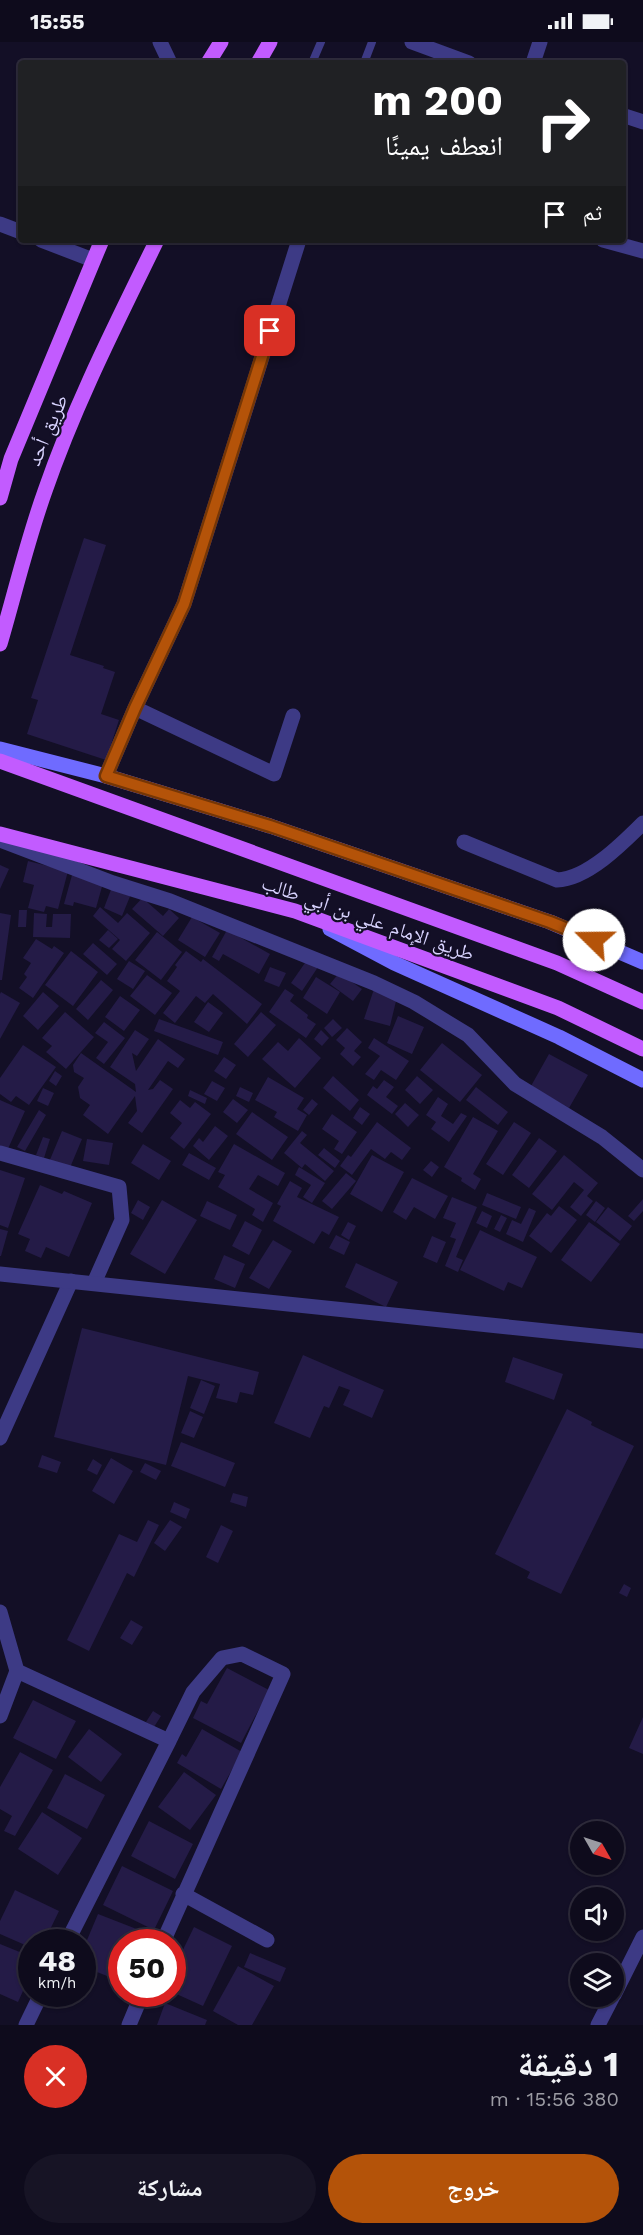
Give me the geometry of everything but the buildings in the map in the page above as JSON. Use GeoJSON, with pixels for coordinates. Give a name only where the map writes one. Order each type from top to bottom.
{"type":"FeatureCollection","features":[{"type":"Feature","properties":{"kind":"main road"},"geometry":{"type":"LineString","coordinates":[[210,60],[222,42]]}},
{"type":"Feature","properties":{"kind":"main road"},"geometry":{"type":"LineString","coordinates":[[260,60],[270,42]]}},
{"type":"Feature","properties":{"kind":"main road","name":"طريق أحد"},"geometry":{"type":"LineString","coordinates":[[0,498],[11,459],[101,243]]}},
{"type":"Feature","properties":{"kind":"main road","name":"طريق أحد"},"geometry":{"type":"LineString","coordinates":[[0,645],[44,492],[101,357],[156,243]]}},
{"type":"Feature","properties":{"kind":"main road"},"geometry":{"type":"LineString","coordinates":[[0,749],[106,776],[270,826],[550,922],[643,962]]}},
{"type":"Feature","properties":{"kind":"main road","name":"طريق الإمام علي بن أبي طالب"},"geometry":{"type":"LineString","coordinates":[[0,761],[557,963],[643,1002]]}},
{"type":"Feature","properties":{"kind":"main road","name":"طريق الإمام علي بن أبي طالب"},"geometry":{"type":"LineString","coordinates":[[0,834],[295,911],[558,1008],[643,1049]]}},
{"type":"Feature","properties":{"kind":"main road"},"geometry":{"type":"LineString","coordinates":[[295,911],[394,963],[559,1037],[643,1080]]}},
{"type":"Feature","properties":{"kind":"street"},"geometry":{"type":"LineString","coordinates":[[160,42],[169,60]]}},
{"type":"Feature","properties":{"kind":"street"},"geometry":{"type":"LineString","coordinates":[[412,42],[462,60]]}},
{"type":"Feature","properties":{"kind":"street"},"geometry":{"type":"LineString","coordinates":[[534,60],[540,42]]}},
{"type":"Feature","properties":{"kind":"street"},"geometry":{"type":"LineString","coordinates":[[626,116],[643,122]]}},
{"type":"Feature","properties":{"kind":"street"},"geometry":{"type":"LineString","coordinates":[[0,224],[18,231]]}},
{"type":"Feature","properties":{"kind":"street"},"geometry":{"type":"LineString","coordinates":[[49,243],[93,260]]}},
{"type":"Feature","properties":{"kind":"street"},"geometry":{"type":"LineString","coordinates":[[106,776],[184,604],[298,243]]}},
{"type":"Feature","properties":{"kind":"street"},"geometry":{"type":"LineString","coordinates":[[614,243],[643,251]]}},
{"type":"Feature","properties":{"kind":"street"},"geometry":{"type":"LineString","coordinates":[[135,708],[274,774],[293,716]]}},
{"type":"Feature","properties":{"kind":"street"},"geometry":{"type":"LineString","coordinates":[[464,842],[557,880],[567,880],[609,856],[643,823]]}},
{"type":"Feature","properties":{"kind":"street"},"geometry":{"type":"LineString","coordinates":[[0,840],[113,883],[170,901],[374,983],[414,1002],[468,1035],[515,1084],[602,1137],[643,1170]]}},
{"type":"Feature","properties":{"kind":"street"},"geometry":{"type":"LineString","coordinates":[[0,1153],[119,1187],[122,1220],[94,1283]]}},
{"type":"Feature","properties":{"kind":"street"},"geometry":{"type":"LineString","coordinates":[[0,1274],[643,1341]]}},
{"type":"Feature","properties":{"kind":"street"},"geometry":{"type":"LineString","coordinates":[[0,1438],[71,1281]]}},
{"type":"Feature","properties":{"kind":"street"},"geometry":{"type":"LineString","coordinates":[[0,1612],[17,1671],[0,1716]]}},
{"type":"Feature","properties":{"kind":"street"},"geometry":{"type":"LineString","coordinates":[[74,1929],[193,1692],[222,1658],[242,1654],[283,1674],[168,1929]]}},
{"type":"Feature","properties":{"kind":"street"},"geometry":{"type":"LineString","coordinates":[[17,1671],[169,1741]]}},
{"type":"Feature","properties":{"kind":"street"},"geometry":{"type":"LineString","coordinates":[[183,1894],[267,1940]]}},
{"type":"Feature","properties":{"kind":"street"},"geometry":{"type":"LineString","coordinates":[[624,1974],[643,1937]]}},
{"type":"Feature","properties":{"kind":"street"},"geometry":{"type":"LineString","coordinates":[[26,2025],[35,2007]]}},
{"type":"Feature","properties":{"kind":"street"},"geometry":{"type":"LineString","coordinates":[[129,2025],[137,2007]]}},
{"type":"Feature","properties":{"kind":"street"},"geometry":{"type":"LineString","coordinates":[[598,2025],[607,2007]]}},
{"type":"Feature","properties":{"kind":"lane"},"geometry":{"type":"LineString","coordinates":[[313,60],[321,42]]}},
{"type":"Feature","properties":{"kind":"lane"},"geometry":{"type":"LineString","coordinates":[[365,60],[372,42]]}},
{"type":"Feature","properties":{"kind":"route"},"geometry":{"type":"LineString","coordinates":[[270,331],[184,604],[106,776],[270,826],[550,922],[594,940]]}}]}
